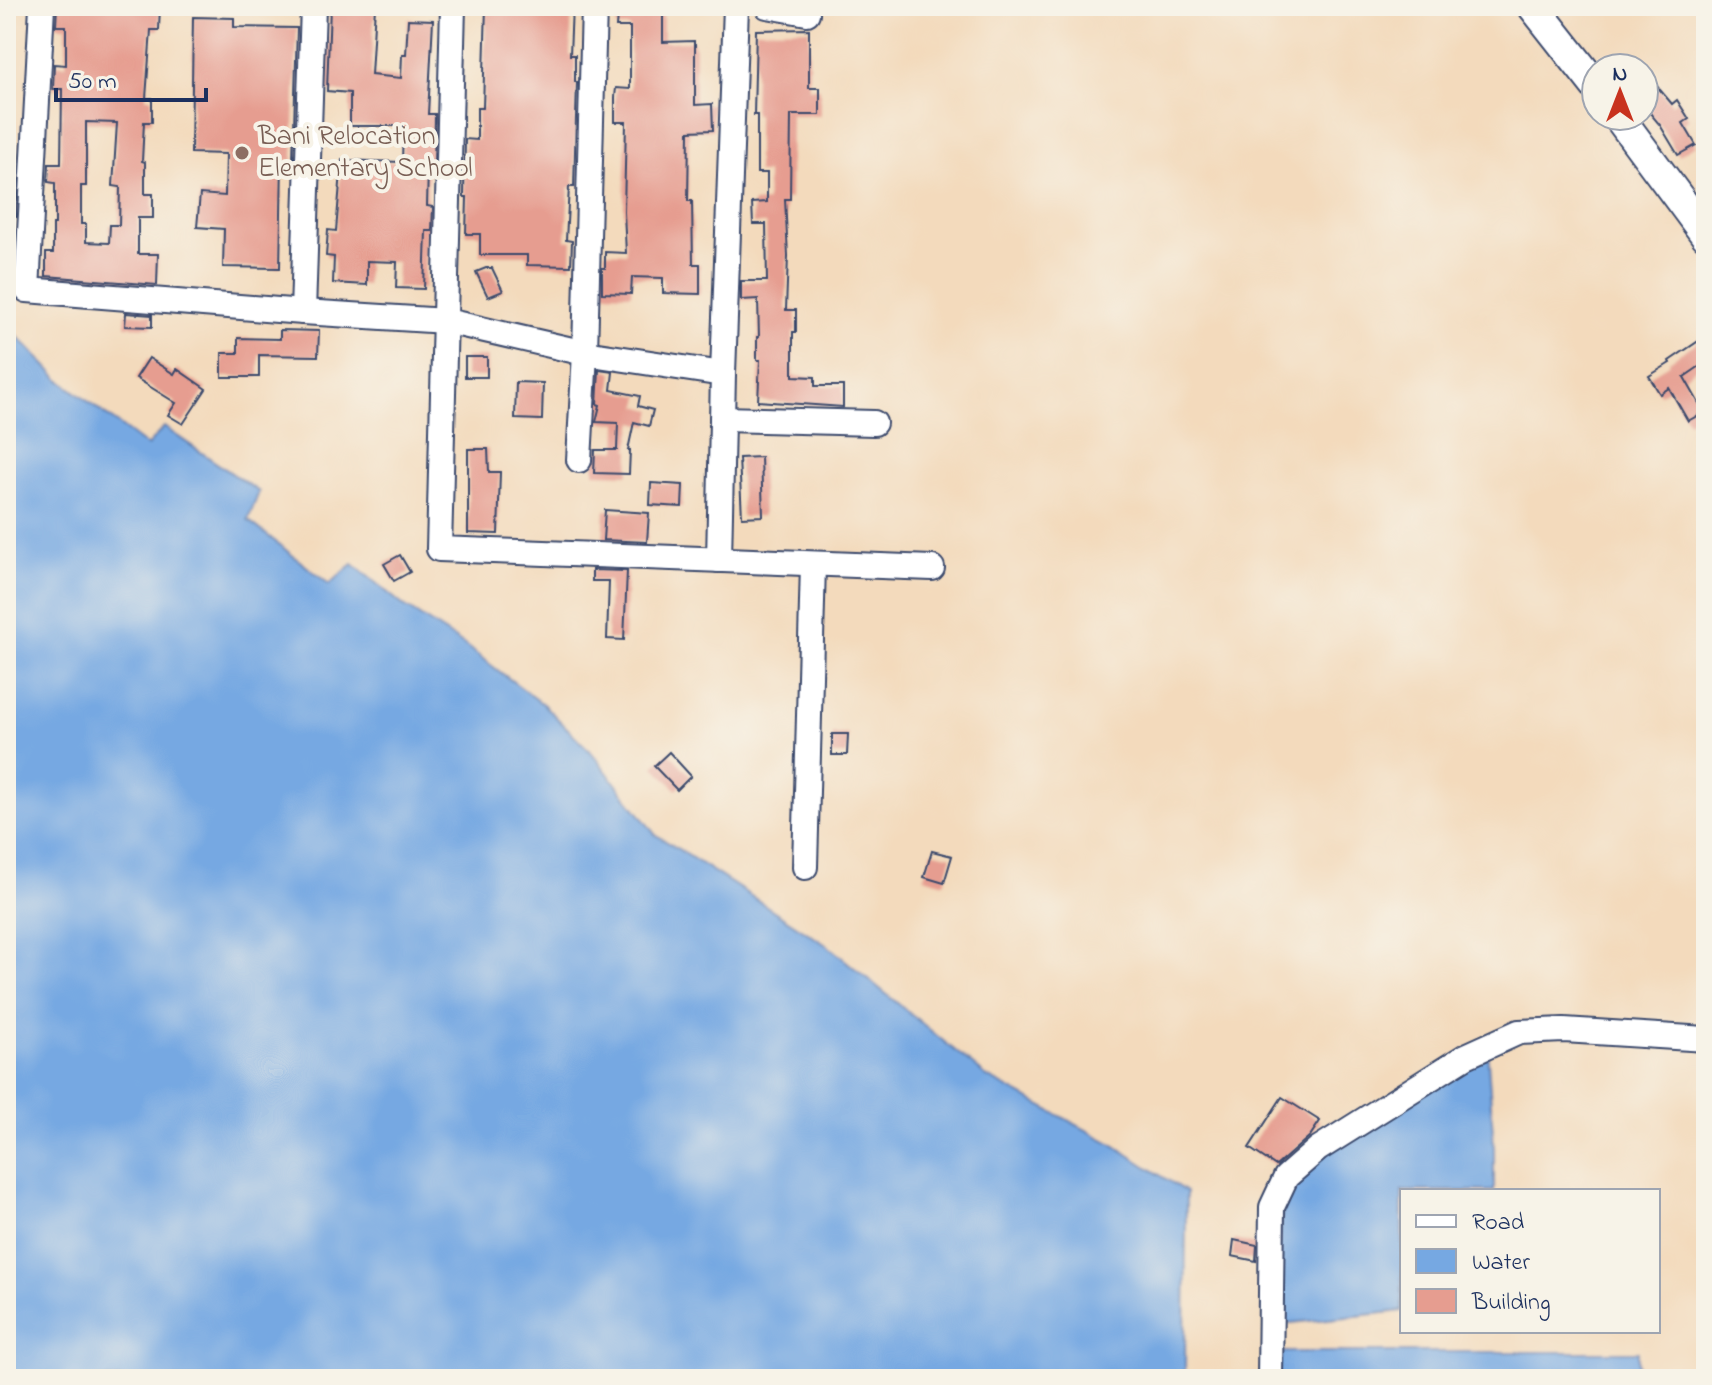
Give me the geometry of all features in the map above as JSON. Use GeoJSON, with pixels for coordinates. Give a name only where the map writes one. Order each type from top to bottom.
{"type":"FeatureCollection","features":[{"type":"Feature","properties":{"kind":"main road"},"geometry":{"type":"LineString","coordinates":[[1533,6],[1580,66]]}},
{"type":"Feature","properties":{"kind":"main road"},"geometry":{"type":"LineString","coordinates":[[1630,132],[1706,235]]}},
{"type":"Feature","properties":{"kind":"street"},"geometry":{"type":"LineString","coordinates":[[42,6],[27,290],[446,321],[585,353],[723,374]]}},
{"type":"Feature","properties":{"kind":"street"},"geometry":{"type":"LineString","coordinates":[[303,312],[313,6]]}},
{"type":"Feature","properties":{"kind":"street"},"geometry":{"type":"LineString","coordinates":[[453,6],[439,549],[932,568]]}},
{"type":"Feature","properties":{"kind":"street"},"geometry":{"type":"LineString","coordinates":[[579,460],[585,353],[594,6]]}},
{"type":"Feature","properties":{"kind":"street"},"geometry":{"type":"LineString","coordinates":[[719,560],[736,6]]}},
{"type":"Feature","properties":{"kind":"street"},"geometry":{"type":"LineString","coordinates":[[767,6],[807,13]]}},
{"type":"Feature","properties":{"kind":"street"},"geometry":{"type":"LineString","coordinates":[[722,419],[874,423]]}},
{"type":"Feature","properties":{"kind":"street"},"geometry":{"type":"LineString","coordinates":[[805,867],[813,564]]}},
{"type":"Feature","properties":{"kind":"street"},"geometry":{"type":"LineString","coordinates":[[1270,1379],[1272,1207],[1286,1177],[1318,1149],[1466,1056],[1519,1032],[1564,1030],[1706,1039]]}},
{"type":"Feature","properties":{"kind":"water"},"geometry":{"type":"Polygon","coordinates":[[[6,325],[60,380],[147,446],[164,427],[259,492],[248,520],[329,584],[353,564],[404,606],[463,644],[544,705],[592,753],[655,834],[828,946],[987,1077],[1111,1143],[1186,1192],[1185,1379],[6,1379],[6,325]]]}},
{"type":"Feature","properties":{"kind":"water"},"geometry":{"type":"Polygon","coordinates":[[[1487,1047],[1494,1189],[1400,1189],[1400,1311],[1271,1325],[1286,1177],[1487,1047]]]}},
{"type":"Feature","properties":{"kind":"water"},"geometry":{"type":"Polygon","coordinates":[[[1270,1352],[1638,1352],[1638,1379],[1270,1379],[1270,1352]]]}},
{"type":"Feature","properties":{"kind":"building"},"geometry":{"type":"Polygon","coordinates":[[[57,6],[160,6],[159,30],[151,30],[146,98],[152,98],[152,122],[144,122],[142,161],[145,162],[145,194],[153,194],[153,218],[138,218],[138,254],[158,254],[157,285],[46,276],[46,253],[53,253],[55,224],[55,183],[48,182],[49,164],[61,164],[62,89],[53,89],[54,64],[66,65],[66,26],[56,26],[57,6]],[[86,122],[86,186],[81,186],[81,224],[86,224],[86,242],[109,243],[110,225],[119,225],[120,187],[113,186],[117,123],[86,122]]]}},
{"type":"Feature","properties":{"kind":"building"},"geometry":{"type":"Polygon","coordinates":[[[330,6],[375,6],[371,75],[401,78],[408,19],[433,20],[428,114],[435,114],[434,167],[428,167],[427,206],[433,207],[432,231],[426,231],[424,289],[396,288],[397,262],[367,261],[367,285],[333,283],[334,257],[326,256],[328,230],[336,231],[342,160],[402,162],[403,126],[350,126],[350,93],[327,91],[330,6]]]}},
{"type":"Feature","properties":{"kind":"building"},"geometry":{"type":"Polygon","coordinates":[[[486,6],[572,6],[570,55],[575,55],[577,82],[574,187],[569,187],[566,240],[572,241],[571,266],[527,265],[527,255],[480,255],[480,234],[466,234],[465,139],[477,140],[477,108],[483,108],[486,6]]]}},
{"type":"Feature","properties":{"kind":"building"},"geometry":{"type":"Polygon","coordinates":[[[618,6],[654,6],[654,12],[663,13],[663,42],[694,41],[695,105],[712,104],[713,130],[689,131],[688,201],[692,201],[693,264],[700,264],[700,294],[663,293],[663,278],[632,277],[631,294],[602,293],[605,252],[626,253],[626,122],[615,122],[615,97],[616,88],[630,89],[630,27],[616,27],[618,6]]]}},
{"type":"Feature","properties":{"kind":"building","name":"Bani Relocation Elementary School"},"geometry":{"type":"Polygon","coordinates":[[[193,17],[234,18],[234,27],[297,28],[293,160],[282,160],[280,268],[223,267],[224,229],[197,227],[200,194],[225,196],[226,154],[191,153],[193,17]]]}},
{"type":"Feature","properties":{"kind":"building"},"geometry":{"type":"Polygon","coordinates":[[[809,29],[809,88],[820,88],[820,115],[791,115],[790,199],[785,199],[788,256],[786,310],[796,310],[793,376],[815,377],[815,386],[843,386],[843,407],[758,401],[758,299],[741,300],[741,281],[767,281],[766,224],[753,224],[752,203],[767,202],[767,173],[757,173],[757,115],[754,115],[756,30],[809,29]]]}},
{"type":"Feature","properties":{"kind":"building"},"geometry":{"type":"Polygon","coordinates":[[[1660,90],[1672,104],[1677,100],[1689,119],[1683,123],[1696,145],[1678,155],[1660,125],[1660,90]]]}},
{"type":"Feature","properties":{"kind":"building"},"geometry":{"type":"Polygon","coordinates":[[[6,178],[18,179],[16,217],[6,217],[6,178]]]}},
{"type":"Feature","properties":{"kind":"building"},"geometry":{"type":"Polygon","coordinates":[[[492,268],[503,291],[488,297],[476,272],[492,268]]]}},
{"type":"Feature","properties":{"kind":"building"},"geometry":{"type":"Polygon","coordinates":[[[126,313],[152,315],[152,327],[125,326],[126,313]]]}},
{"type":"Feature","properties":{"kind":"building"},"geometry":{"type":"Polygon","coordinates":[[[280,330],[319,331],[318,356],[259,355],[259,377],[222,377],[222,353],[238,353],[238,338],[280,339],[280,330]]]}},
{"type":"Feature","properties":{"kind":"building"},"geometry":{"type":"Polygon","coordinates":[[[1706,336],[1706,362],[1684,377],[1704,412],[1688,421],[1669,388],[1660,394],[1649,376],[1706,336]]]}},
{"type":"Feature","properties":{"kind":"building"},"geometry":{"type":"Polygon","coordinates":[[[465,357],[487,357],[487,377],[465,377],[465,357]]]}},
{"type":"Feature","properties":{"kind":"building"},"geometry":{"type":"Polygon","coordinates":[[[149,358],[174,374],[177,369],[206,389],[183,424],[168,415],[176,403],[136,378],[149,358]]]}},
{"type":"Feature","properties":{"kind":"building"},"geometry":{"type":"Polygon","coordinates":[[[599,370],[613,372],[611,390],[640,396],[638,406],[653,410],[649,426],[634,422],[628,450],[629,474],[594,473],[595,450],[617,450],[618,423],[596,422],[600,405],[597,404],[599,370]]]}},
{"type":"Feature","properties":{"kind":"building"},"geometry":{"type":"Polygon","coordinates":[[[516,382],[543,383],[542,420],[515,419],[516,382]]]}},
{"type":"Feature","properties":{"kind":"building"},"geometry":{"type":"Polygon","coordinates":[[[468,449],[488,449],[489,472],[500,472],[498,534],[468,533],[468,449]]]}},
{"type":"Feature","properties":{"kind":"building"},"geometry":{"type":"Polygon","coordinates":[[[761,457],[763,516],[742,517],[739,458],[761,457]]]}},
{"type":"Feature","properties":{"kind":"building"},"geometry":{"type":"Polygon","coordinates":[[[651,483],[683,485],[682,507],[650,505],[651,483]]]}},
{"type":"Feature","properties":{"kind":"building"},"geometry":{"type":"Polygon","coordinates":[[[605,510],[649,513],[647,542],[603,540],[605,510]]]}},
{"type":"Feature","properties":{"kind":"building"},"geometry":{"type":"Polygon","coordinates":[[[400,555],[410,572],[394,581],[384,564],[400,555]]]}},
{"type":"Feature","properties":{"kind":"building"},"geometry":{"type":"Polygon","coordinates":[[[592,570],[627,571],[624,640],[607,639],[609,581],[592,581],[592,570]]]}},
{"type":"Feature","properties":{"kind":"building"},"geometry":{"type":"Polygon","coordinates":[[[832,734],[848,734],[847,755],[832,755],[832,734]]]}},
{"type":"Feature","properties":{"kind":"building"},"geometry":{"type":"Polygon","coordinates":[[[669,752],[691,776],[677,790],[654,766],[669,752]]]}},
{"type":"Feature","properties":{"kind":"building"},"geometry":{"type":"Polygon","coordinates":[[[932,851],[952,856],[944,883],[924,877],[932,851]]]}},
{"type":"Feature","properties":{"kind":"building"},"geometry":{"type":"Polygon","coordinates":[[[1282,1097],[1320,1121],[1310,1136],[1276,1166],[1249,1148],[1282,1097]]]}},
{"type":"Feature","properties":{"kind":"building"},"geometry":{"type":"Polygon","coordinates":[[[1234,1240],[1257,1245],[1256,1261],[1232,1256],[1234,1240]]]}},
{"type":"Feature","properties":{"kind":"place","name":"Bani Relocation Elementary School"},"geometry":{"type":"Point","coordinates":[242,153]}}]}
